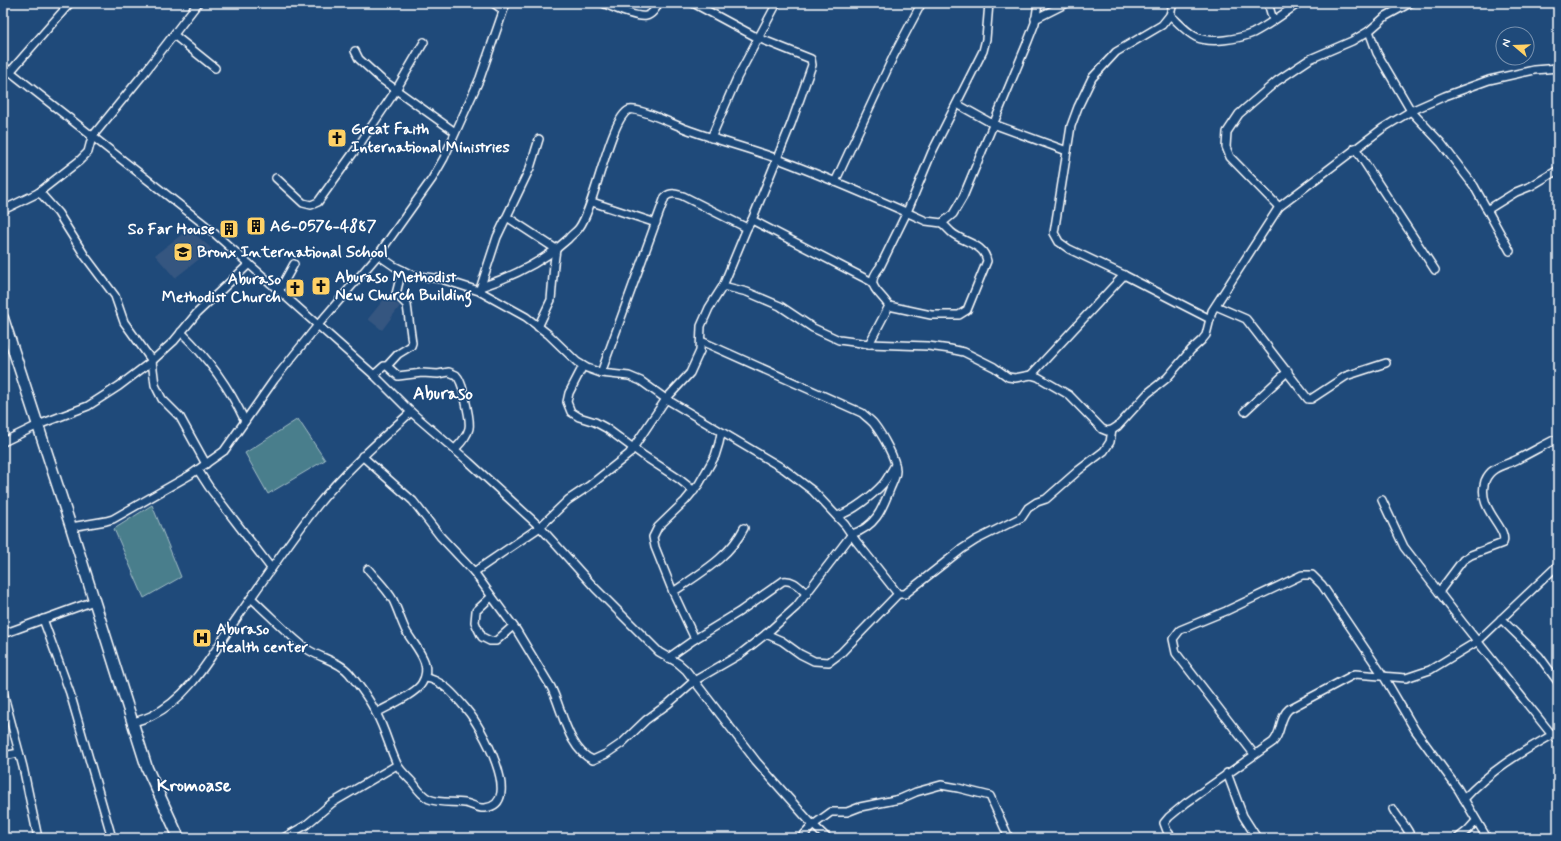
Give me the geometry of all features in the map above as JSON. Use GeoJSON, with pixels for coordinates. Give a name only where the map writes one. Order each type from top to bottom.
{"type":"FeatureCollection","features":[{"type":"Feature","properties":{"kind":"street"},"geometry":{"type":"LineString","coordinates":[[10,72],[70,3]]}},
{"type":"Feature","properties":{"kind":"street"},"geometry":{"type":"LineString","coordinates":[[3,210],[38,193],[79,161],[88,152],[92,137],[198,3]]}},
{"type":"Feature","properties":{"kind":"street"},"geometry":{"type":"LineString","coordinates":[[71,527],[114,519],[198,470],[224,451],[274,380],[318,325],[378,255],[432,179],[480,78],[504,6],[493,3]]}},
{"type":"Feature","properties":{"kind":"street"},"geometry":{"type":"LineString","coordinates":[[603,3],[636,15],[646,16],[653,12],[659,3]]}},
{"type":"Feature","properties":{"kind":"street"},"geometry":{"type":"LineString","coordinates":[[474,572],[540,527],[568,500],[589,486],[630,454],[666,400],[690,374],[700,351],[702,326],[709,308],[723,286],[777,159],[812,65],[811,59],[758,38],[693,3]]}},
{"type":"Feature","properties":{"kind":"street"},"geometry":{"type":"LineString","coordinates":[[711,138],[737,78],[777,3]]}},
{"type":"Feature","properties":{"kind":"street"},"geometry":{"type":"LineString","coordinates":[[942,222],[952,233],[981,248],[986,254],[987,261],[968,310],[959,315],[937,315],[889,306],[874,289],[872,282],[874,274],[880,267],[907,212],[932,152],[983,51],[986,39],[989,3]]}},
{"type":"Feature","properties":{"kind":"street"},"geometry":{"type":"LineString","coordinates":[[480,289],[533,265],[556,249],[579,228],[592,202],[599,174],[610,142],[622,115],[630,110],[643,111],[667,122],[711,138],[777,159],[926,221],[942,222],[953,214],[963,197],[1028,41],[1038,3]]}},
{"type":"Feature","properties":{"kind":"street"},"geometry":{"type":"LineString","coordinates":[[1035,19],[1067,3]]}},
{"type":"Feature","properties":{"kind":"street"},"geometry":{"type":"LineString","coordinates":[[1173,3],[1170,15],[1162,25],[1116,52],[1092,78],[1071,126],[1054,233],[1059,242],[1069,250],[1124,275],[1210,319]]}},
{"type":"Feature","properties":{"kind":"street"},"geometry":{"type":"LineString","coordinates":[[1268,3],[1273,20]]}},
{"type":"Feature","properties":{"kind":"street"},"geometry":{"type":"LineString","coordinates":[[1170,15],[1194,36],[1202,39],[1220,40],[1252,33],[1299,3]]}},
{"type":"Feature","properties":{"kind":"street"},"geometry":{"type":"LineString","coordinates":[[1279,207],[1230,157],[1226,147],[1227,132],[1239,114],[1277,81],[1310,59],[1352,41],[1368,31],[1386,16],[1410,3]]}},
{"type":"Feature","properties":{"kind":"street"},"geometry":{"type":"LineString","coordinates":[[835,182],[894,55],[920,6]]}},
{"type":"Feature","properties":{"kind":"street"},"geometry":{"type":"LineString","coordinates":[[1368,31],[1377,53],[1411,111],[1441,143],[1474,186],[1510,251]]}},
{"type":"Feature","properties":{"kind":"street"},"geometry":{"type":"LineString","coordinates":[[174,35],[215,68]]}},
{"type":"Feature","properties":{"kind":"street"},"geometry":{"type":"LineString","coordinates":[[276,178],[303,203],[311,205],[318,202],[396,90],[424,42]]}},
{"type":"Feature","properties":{"kind":"street"},"geometry":{"type":"LineString","coordinates":[[355,51],[359,59],[396,90],[455,132]]}},
{"type":"Feature","properties":{"kind":"street"},"geometry":{"type":"LineString","coordinates":[[3,66],[205,225],[318,325],[411,412],[455,449],[540,527],[595,588],[659,652],[678,663],[694,680],[756,761],[813,825],[827,838]]}},
{"type":"Feature","properties":{"kind":"street"},"geometry":{"type":"LineString","coordinates":[[723,286],[747,292],[780,306],[813,328],[839,340],[869,344],[928,346],[950,349],[964,352],[994,367],[1008,377],[1015,378],[1031,375],[1038,377],[1062,389],[1102,428],[1107,431],[1112,430],[1123,421],[1148,393],[1167,378],[1206,335],[1210,319],[1216,306],[1279,207],[1383,128],[1411,111],[1445,96],[1489,80],[1534,70],[1558,68]]}},
{"type":"Feature","properties":{"kind":"street"},"geometry":{"type":"LineString","coordinates":[[957,104],[993,124],[1067,151]]}},
{"type":"Feature","properties":{"kind":"street"},"geometry":{"type":"LineString","coordinates":[[480,289],[497,237],[530,168],[539,139]]}},
{"type":"Feature","properties":{"kind":"street"},"geometry":{"type":"LineString","coordinates":[[1356,148],[1435,270]]}},
{"type":"Feature","properties":{"kind":"street"},"geometry":{"type":"LineString","coordinates":[[1487,210],[1516,192],[1531,186],[1558,170]]}},
{"type":"Feature","properties":{"kind":"street"},"geometry":{"type":"LineString","coordinates":[[38,193],[42,195],[58,213],[85,256],[115,296],[124,322],[130,332],[146,351],[152,362],[155,385],[162,399],[180,417],[206,464]]}},
{"type":"Feature","properties":{"kind":"street"},"geometry":{"type":"LineString","coordinates":[[602,373],[665,197],[668,194],[691,199],[747,228]]}},
{"type":"Feature","properties":{"kind":"street"},"geometry":{"type":"LineString","coordinates":[[592,202],[656,223]]}},
{"type":"Feature","properties":{"kind":"street"},"geometry":{"type":"LineString","coordinates":[[507,217],[556,249]]}},
{"type":"Feature","properties":{"kind":"street"},"geometry":{"type":"LineString","coordinates":[[752,220],[872,282]]}},
{"type":"Feature","properties":{"kind":"street"},"geometry":{"type":"LineString","coordinates":[[538,327],[551,300],[556,249]]}},
{"type":"Feature","properties":{"kind":"street"},"geometry":{"type":"LineString","coordinates":[[378,255],[402,270],[412,274],[441,278],[480,289],[526,317],[583,366],[602,373],[629,376],[640,381],[666,400],[798,479],[813,491],[846,525],[898,594]]}},
{"type":"Feature","properties":{"kind":"street"},"geometry":{"type":"LineString","coordinates":[[3,442],[38,425],[88,406],[152,362],[174,341],[197,313],[248,264]]}},
{"type":"Feature","properties":{"kind":"street"},"geometry":{"type":"LineString","coordinates":[[279,291],[294,264]]}},
{"type":"Feature","properties":{"kind":"street"},"geometry":{"type":"LineString","coordinates":[[374,376],[384,366],[387,366],[398,354],[411,346],[412,343],[407,306],[396,294],[402,270]]}},
{"type":"Feature","properties":{"kind":"street"},"geometry":{"type":"LineString","coordinates":[[1031,375],[1124,275]]}},
{"type":"Feature","properties":{"kind":"street"},"geometry":{"type":"LineString","coordinates":[[869,344],[889,306]]}},
{"type":"Feature","properties":{"kind":"street"},"geometry":{"type":"LineString","coordinates":[[1216,306],[1246,319],[1288,371],[1308,399],[1346,376],[1386,362]]}},
{"type":"Feature","properties":{"kind":"street"},"geometry":{"type":"LineString","coordinates":[[3,318],[134,722],[147,768],[179,838]]}},
{"type":"Feature","properties":{"kind":"street"},"geometry":{"type":"LineString","coordinates":[[181,332],[218,373],[234,397],[245,421]]}},
{"type":"Feature","properties":{"kind":"street"},"geometry":{"type":"LineString","coordinates":[[362,456],[413,501],[440,536],[474,572],[513,626],[554,692],[570,735],[583,754],[593,760],[606,754],[622,743],[646,720],[668,704],[694,680],[739,655],[766,634],[796,607],[852,534],[860,532],[870,525],[879,514],[896,472],[895,465],[882,437],[873,423],[862,413],[701,341]]}},
{"type":"Feature","properties":{"kind":"street"},"geometry":{"type":"LineString","coordinates":[[387,366],[398,376],[449,372],[458,377],[468,408],[470,422],[467,435],[455,449]]}},
{"type":"Feature","properties":{"kind":"street"},"geometry":{"type":"LineString","coordinates":[[583,366],[569,393],[567,402],[571,412],[579,417],[595,422],[606,428],[673,474],[694,491]]}},
{"type":"Feature","properties":{"kind":"street"},"geometry":{"type":"LineString","coordinates":[[1245,411],[1288,371]]}},
{"type":"Feature","properties":{"kind":"street"},"geometry":{"type":"LineString","coordinates":[[134,722],[151,716],[167,707],[185,691],[211,658],[271,568],[317,506],[362,456],[411,412]]}},
{"type":"Feature","properties":{"kind":"street"},"geometry":{"type":"LineString","coordinates":[[766,634],[782,641],[800,654],[814,661],[829,662],[841,653],[898,594],[905,594],[962,549],[976,540],[1005,527],[1022,517],[1028,508],[1037,502],[1046,499],[1104,451],[1110,442],[1112,430]]}},
{"type":"Feature","properties":{"kind":"street"},"geometry":{"type":"LineString","coordinates":[[695,639],[673,592],[653,537],[658,527],[685,502],[708,470],[715,456],[721,433]]}},
{"type":"Feature","properties":{"kind":"street"},"geometry":{"type":"LineString","coordinates":[[1439,592],[1463,560],[1471,554],[1503,543],[1503,535],[1488,510],[1483,496],[1487,476],[1495,469],[1517,460],[1554,440]]}},
{"type":"Feature","properties":{"kind":"street"},"geometry":{"type":"LineString","coordinates":[[837,516],[845,514],[873,493],[883,484],[895,465]]}},
{"type":"Feature","properties":{"kind":"street"},"geometry":{"type":"LineString","coordinates":[[198,470],[209,487],[271,568]]}},
{"type":"Feature","properties":{"kind":"street"},"geometry":{"type":"LineString","coordinates":[[1382,500],[1404,547],[1555,738],[1516,755],[1496,769],[1464,799]]}},
{"type":"Feature","properties":{"kind":"street"},"geometry":{"type":"LineString","coordinates":[[673,592],[722,557],[738,540],[744,528]]}},
{"type":"Feature","properties":{"kind":"street"},"geometry":{"type":"LineString","coordinates":[[1173,838],[1167,831],[1164,823],[1169,817],[1227,773],[1277,738],[1284,714],[1289,709],[1355,674],[1399,678],[1413,677],[1430,670],[1478,641],[1558,565]]}},
{"type":"Feature","properties":{"kind":"street"},"geometry":{"type":"LineString","coordinates":[[368,569],[392,600],[407,632],[423,656],[425,666],[425,678],[421,686],[376,712]]}},
{"type":"Feature","properties":{"kind":"street"},"geometry":{"type":"LineString","coordinates":[[1254,754],[1176,653],[1172,639],[1180,630],[1226,611],[1302,575],[1312,575],[1322,585],[1384,677],[1415,730],[1446,771],[1487,838]]}},
{"type":"Feature","properties":{"kind":"street"},"geometry":{"type":"LineString","coordinates":[[668,658],[695,639],[740,612],[783,581],[788,580],[795,583],[807,594]]}},
{"type":"Feature","properties":{"kind":"street"},"geometry":{"type":"LineString","coordinates":[[491,597],[476,611],[475,622],[482,637],[490,641],[496,641],[513,626]]}},
{"type":"Feature","properties":{"kind":"street"},"geometry":{"type":"LineString","coordinates":[[251,598],[290,635],[309,650],[348,672],[376,712],[397,765],[424,796],[429,799],[445,803],[466,803],[486,808],[497,802],[502,796],[502,786],[495,762],[484,737],[470,714],[455,697],[436,681],[425,678]]}},
{"type":"Feature","properties":{"kind":"street"},"geometry":{"type":"LineString","coordinates":[[3,634],[94,601]]}},
{"type":"Feature","properties":{"kind":"street"},"geometry":{"type":"LineString","coordinates":[[43,619],[70,693],[112,838]]}},
{"type":"Feature","properties":{"kind":"street"},"geometry":{"type":"LineString","coordinates":[[1501,619],[1538,656],[1558,682]]}},
{"type":"Feature","properties":{"kind":"street"},"geometry":{"type":"LineString","coordinates":[[3,692],[19,753],[38,838]]}},
{"type":"Feature","properties":{"kind":"street"},"geometry":{"type":"LineString","coordinates":[[3,756],[19,753]]}},
{"type":"Feature","properties":{"kind":"street"},"geometry":{"type":"LineString","coordinates":[[285,837],[306,825],[332,803],[397,765]]}},
{"type":"Feature","properties":{"kind":"street"},"geometry":{"type":"LineString","coordinates":[[1227,773],[1243,816],[1257,838]]}},
{"type":"Feature","properties":{"kind":"street"},"geometry":{"type":"LineString","coordinates":[[802,838],[813,825],[831,812],[847,812],[860,807],[900,799],[916,792],[941,785],[990,796],[1009,838]]}},
{"type":"Feature","properties":{"kind":"street"},"geometry":{"type":"LineString","coordinates":[[1393,809],[1411,838]]}},
{"type":"Feature","properties":{"kind":"street"},"geometry":{"type":"LineString","coordinates":[[1458,838],[1476,821]]}},
{"type":"Feature","properties":{"kind":"shaded area","name":"Bronx International School"},"geometry":{"type":"Polygon","coordinates":[[[189,229],[212,249],[175,278],[155,255],[189,229]]]}},
{"type":"Feature","properties":{"kind":"shaded area"},"geometry":{"type":"Polygon","coordinates":[[[385,298],[400,306],[382,330],[368,319],[385,298]]]}},
{"type":"Feature","properties":{"kind":"green space"},"geometry":{"type":"Polygon","coordinates":[[[298,419],[325,460],[268,494],[245,453],[298,419]]]}},
{"type":"Feature","properties":{"kind":"green space"},"geometry":{"type":"Polygon","coordinates":[[[152,505],[181,577],[144,598],[114,529],[152,505]]]}},
{"type":"Feature","properties":{"kind":"place","name":"Great Faith International Ministries"},"geometry":{"type":"Point","coordinates":[337,138]}},
{"type":"Feature","properties":{"kind":"place","name":"AG-0576-4887"},"geometry":{"type":"Point","coordinates":[256,226]}},
{"type":"Feature","properties":{"kind":"place","name":"So Far House"},"geometry":{"type":"Point","coordinates":[229,229]}},
{"type":"Feature","properties":{"kind":"place","name":"Bronx International School"},"geometry":{"type":"Point","coordinates":[183,252]}},
{"type":"Feature","properties":{"kind":"place","name":"Aburaso Methodist New Church Building"},"geometry":{"type":"Point","coordinates":[321,286]}},
{"type":"Feature","properties":{"kind":"place","name":"Aburaso Methodist Church"},"geometry":{"type":"Point","coordinates":[295,288]}},
{"type":"Feature","properties":{"kind":"place","name":"Aburaso Health center"},"geometry":{"type":"Point","coordinates":[202,638]}},
{"type":"Feature","properties":{"kind":"district","name":"Aburaso"},"geometry":{"type":"Point","coordinates":[443,394]}},
{"type":"Feature","properties":{"kind":"district","name":"Kromoase"},"geometry":{"type":"Point","coordinates":[194,786]}}]}
